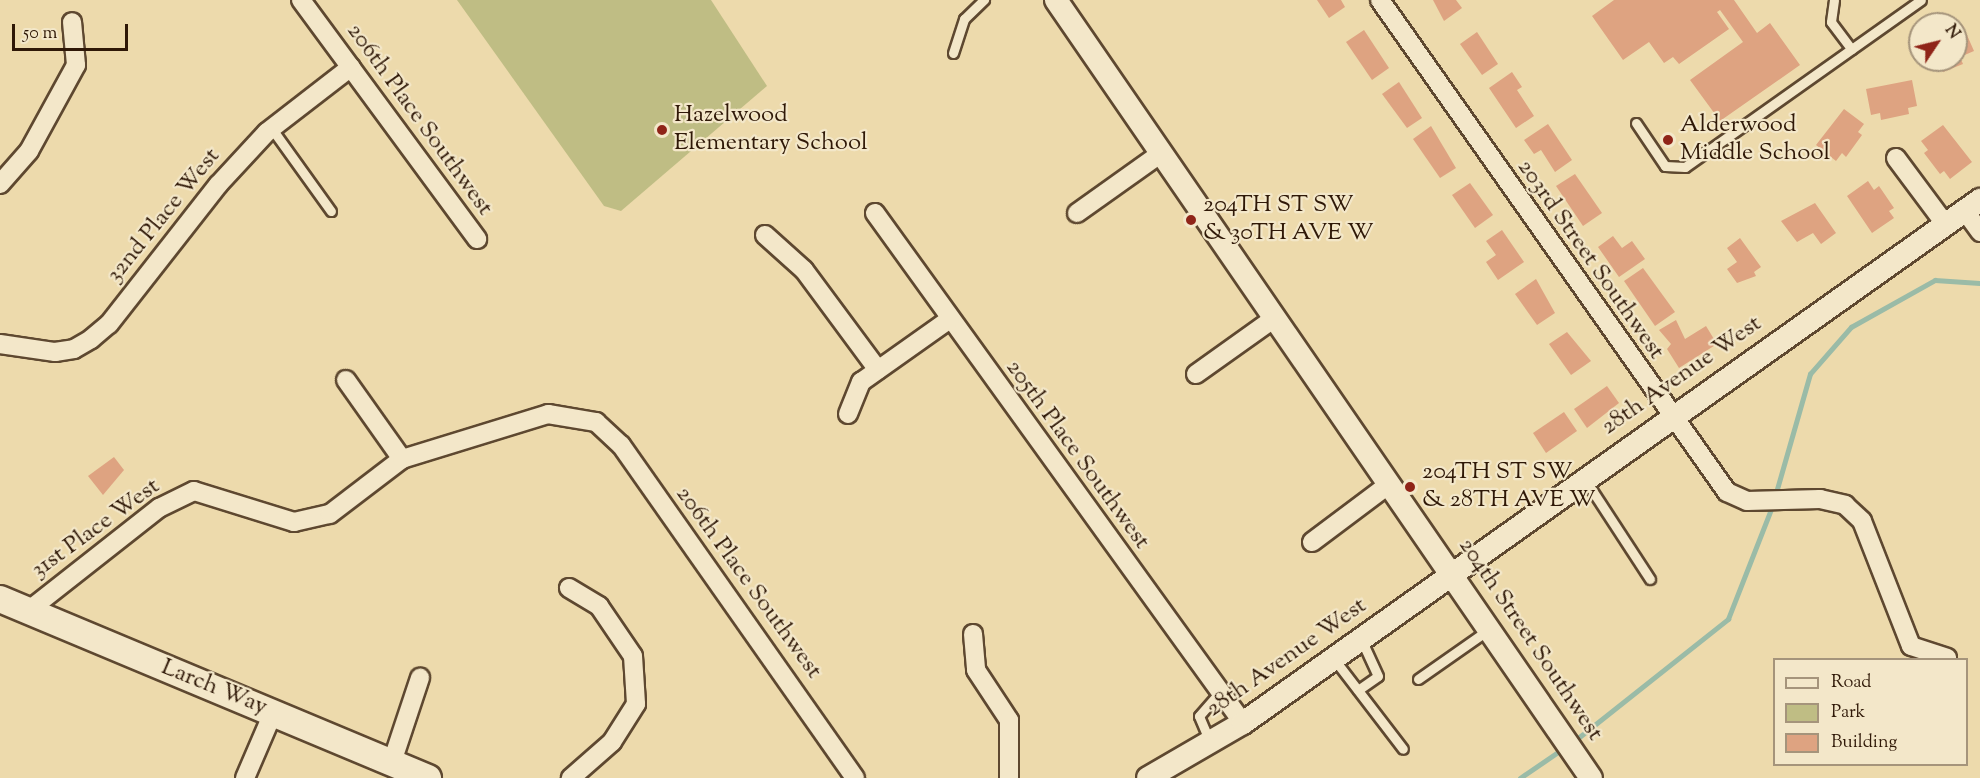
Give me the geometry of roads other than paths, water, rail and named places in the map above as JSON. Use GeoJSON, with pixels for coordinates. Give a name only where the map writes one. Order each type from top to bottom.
{"type":"FeatureCollection","features":[{"type":"Feature","properties":{"kind":"main road","name":"Larch Way"},"geometry":{"type":"LineString","coordinates":[[0,599],[428,778]]}},
{"type":"Feature","properties":{"kind":"street","name":"206th Place Southwest"},"geometry":{"type":"LineString","coordinates":[[301,0],[477,239]]}},
{"type":"Feature","properties":{"kind":"street","name":"204th Street Southwest"},"geometry":{"type":"LineString","coordinates":[[1056,0],[1273,319],[1452,574],[1591,778]]}},
{"type":"Feature","properties":{"kind":"street","name":"203rd Street Southwest"},"geometry":{"type":"LineString","coordinates":[[1380,0],[1670,416],[1735,498],[1820,499],[1845,505],[1862,521],[1911,646],[1942,658]]}},
{"type":"Feature","properties":{"kind":"street"},"geometry":{"type":"LineString","coordinates":[[0,184],[29,151],[76,65],[72,22]]}},
{"type":"Feature","properties":{"kind":"street","name":"32nd Place West"},"geometry":{"type":"LineString","coordinates":[[0,344],[55,352],[74,349],[91,339],[109,324],[218,185],[272,129],[351,67]]}},
{"type":"Feature","properties":{"kind":"street"},"geometry":{"type":"LineString","coordinates":[[1077,213],[1160,154]]}},
{"type":"Feature","properties":{"kind":"street"},"geometry":{"type":"LineString","coordinates":[[1896,158],[1946,225]]}},
{"type":"Feature","properties":{"kind":"street"},"geometry":{"type":"LineString","coordinates":[[1972,206],[1980,232]]}},
{"type":"Feature","properties":{"kind":"street","name":"28th Avenue West"},"geometry":{"type":"LineString","coordinates":[[1148,778],[1211,744],[1243,723],[1670,416],[1972,206]]}},
{"type":"Feature","properties":{"kind":"street","name":"205th Place Southwest"},"geometry":{"type":"LineString","coordinates":[[875,213],[1243,723]]}},
{"type":"Feature","properties":{"kind":"street"},"geometry":{"type":"LineString","coordinates":[[765,235],[804,270],[878,370]]}},
{"type":"Feature","properties":{"kind":"street"},"geometry":{"type":"LineString","coordinates":[[848,414],[861,382],[950,319]]}},
{"type":"Feature","properties":{"kind":"street"},"geometry":{"type":"LineString","coordinates":[[1196,374],[1273,319]]}},
{"type":"Feature","properties":{"kind":"street"},"geometry":{"type":"LineString","coordinates":[[346,380],[402,459]]}},
{"type":"Feature","properties":{"kind":"street","name":"31st Place West"},"geometry":{"type":"LineString","coordinates":[[28,611],[159,508],[194,491],[294,522],[330,514],[402,459],[548,414],[596,422]]}},
{"type":"Feature","properties":{"kind":"street","name":"206th Place Southwest"},"geometry":{"type":"LineString","coordinates":[[596,422],[621,446],[855,778]]}},
{"type":"Feature","properties":{"kind":"street"},"geometry":{"type":"LineString","coordinates":[[1312,542],[1388,485]]}},
{"type":"Feature","properties":{"kind":"street"},"geometry":{"type":"LineString","coordinates":[[569,588],[599,606],[633,656],[636,704],[612,742],[571,778]]}},
{"type":"Feature","properties":{"kind":"street"},"geometry":{"type":"LineString","coordinates":[[973,634],[976,670],[1009,720],[1008,778]]}},
{"type":"Feature","properties":{"kind":"street"},"geometry":{"type":"LineString","coordinates":[[392,762],[420,678]]}},
{"type":"Feature","properties":{"kind":"street"},"geometry":{"type":"LineString","coordinates":[[245,778],[273,713]]}},
{"type":"Feature","properties":{"kind":"lane"},"geometry":{"type":"LineString","coordinates":[[953,52],[964,19],[984,0]]}},
{"type":"Feature","properties":{"kind":"lane"},"geometry":{"type":"LineString","coordinates":[[1834,0],[1832,22],[1851,49]]}},
{"type":"Feature","properties":{"kind":"lane"},"geometry":{"type":"LineString","coordinates":[[1636,123],[1665,166],[1685,167],[1921,0]]}},
{"type":"Feature","properties":{"kind":"lane"},"geometry":{"type":"LineString","coordinates":[[272,129],[331,211]]}},
{"type":"Feature","properties":{"kind":"lane"},"geometry":{"type":"LineString","coordinates":[[1584,478],[1650,579]]}},
{"type":"Feature","properties":{"kind":"lane"},"geometry":{"type":"LineString","coordinates":[[1418,679],[1490,629]]}},
{"type":"Feature","properties":{"kind":"lane"},"geometry":{"type":"LineString","coordinates":[[1358,690],[1378,676],[1361,639]]}},
{"type":"Feature","properties":{"kind":"lane"},"geometry":{"type":"LineString","coordinates":[[1334,659],[1403,749]]}},
{"type":"Feature","properties":{"kind":"lane"},"geometry":{"type":"LineString","coordinates":[[1211,744],[1199,716],[1220,692]]}},
{"type":"Feature","properties":{"kind":"waterway"},"geometry":{"type":"LineString","coordinates":[[1775,496],[1810,374],[1851,327],[1935,280],[1980,283]]}},
{"type":"Feature","properties":{"kind":"waterway"},"geometry":{"type":"LineString","coordinates":[[1573,742],[1728,619],[1773,504]]}},
{"type":"Feature","properties":{"kind":"waterway"},"geometry":{"type":"LineString","coordinates":[[1520,778],[1564,748]]}},
{"type":"Feature","properties":{"kind":"place","name":"Hazelwood Elementary School"},"geometry":{"type":"Point","coordinates":[662,130]}},
{"type":"Feature","properties":{"kind":"place","name":"Alderwood Middle School"},"geometry":{"type":"Point","coordinates":[1668,140]}},
{"type":"Feature","properties":{"kind":"place","name":"204TH ST SW & 30TH AVE W"},"geometry":{"type":"Point","coordinates":[1191,220]}},
{"type":"Feature","properties":{"kind":"place","name":"204TH ST SW & 28TH AVE W"},"geometry":{"type":"Point","coordinates":[1410,487]}}]}
